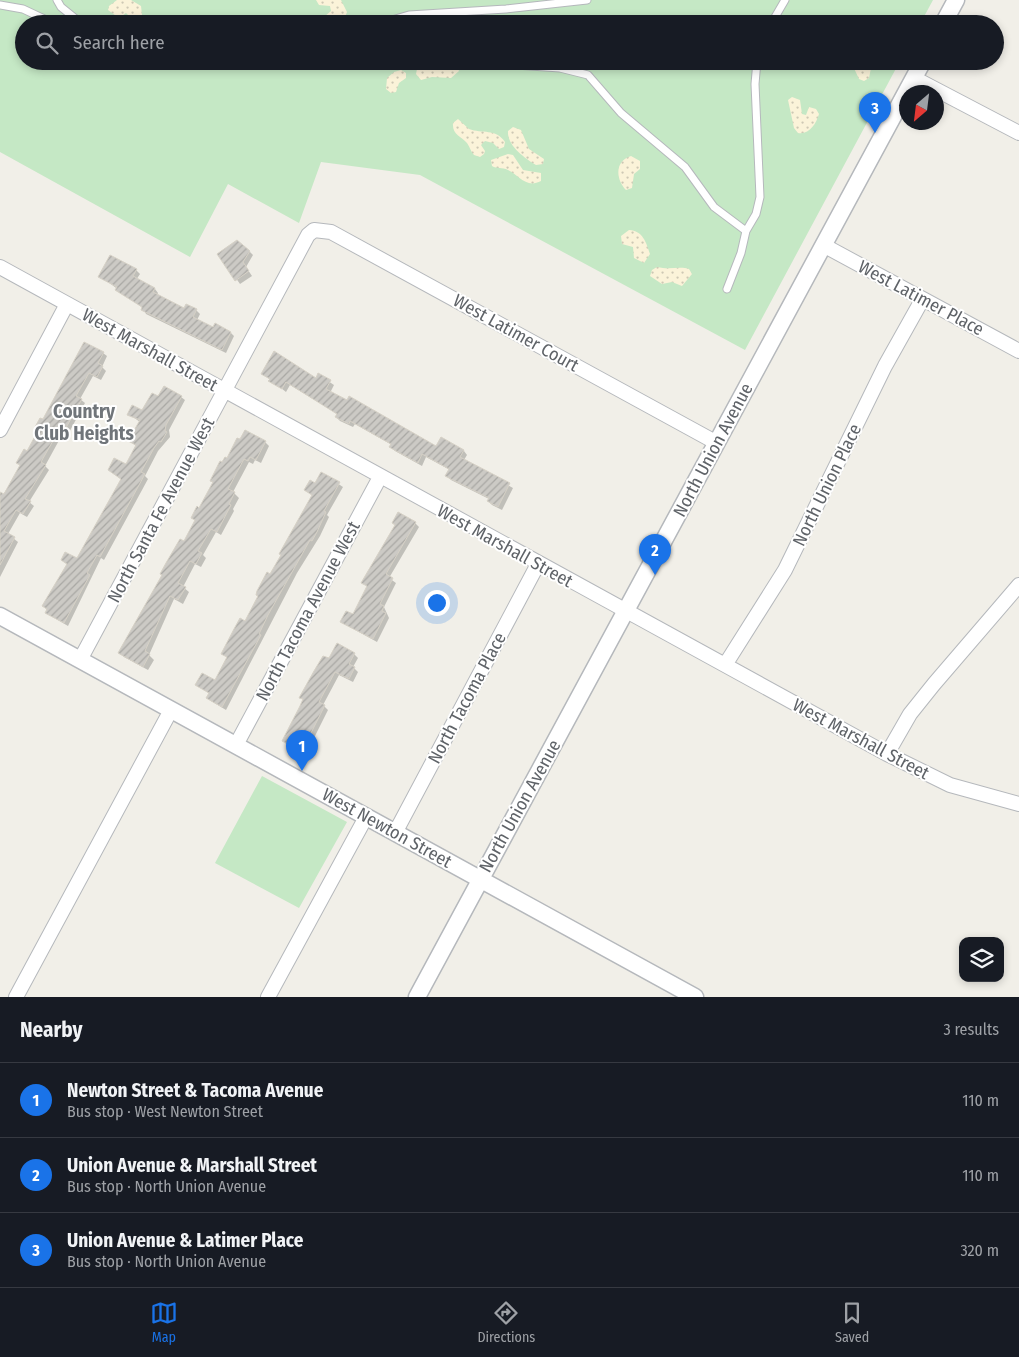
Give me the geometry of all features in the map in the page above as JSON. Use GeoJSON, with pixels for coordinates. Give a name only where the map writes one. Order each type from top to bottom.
{"type":"FeatureCollection","features":[{"type":"Feature","properties":{"kind":"street"},"geometry":{"type":"LineString","coordinates":[[948,15],[956,0]]}},
{"type":"Feature","properties":{"kind":"street","name":"North Union Avenue"},"geometry":{"type":"LineString","coordinates":[[417,997],[918,70]]}},
{"type":"Feature","properties":{"kind":"street"},"geometry":{"type":"LineString","coordinates":[[914,78],[1017,127]]}},
{"type":"Feature","properties":{"kind":"street","name":"North Santa Fe Avenue West"},"geometry":{"type":"LineString","coordinates":[[80,660],[308,235],[314,230]]}},
{"type":"Feature","properties":{"kind":"street","name":"West Latimer Court"},"geometry":{"type":"LineString","coordinates":[[314,230],[331,232],[717,443]]}},
{"type":"Feature","properties":{"kind":"street","name":"West Latimer Place"},"geometry":{"type":"LineString","coordinates":[[823,245],[1019,351]]}},
{"type":"Feature","properties":{"kind":"street","name":"West Marshall Street"},"geometry":{"type":"LineString","coordinates":[[0,267],[887,754],[950,785],[1019,804]]}},
{"type":"Feature","properties":{"kind":"street","name":"North Union Place"},"geometry":{"type":"LineString","coordinates":[[725,665],[784,570],[886,366],[922,300]]}},
{"type":"Feature","properties":{"kind":"street"},"geometry":{"type":"LineString","coordinates":[[0,430],[67,304]]}},
{"type":"Feature","properties":{"kind":"street","name":"North Tacoma Avenue West"},"geometry":{"type":"LineString","coordinates":[[236,745],[380,477]]}},
{"type":"Feature","properties":{"kind":"street","name":"North Tacoma Place"},"geometry":{"type":"LineString","coordinates":[[395,833],[538,564]]}},
{"type":"Feature","properties":{"kind":"street"},"geometry":{"type":"LineString","coordinates":[[887,754],[910,714],[1019,585]]}},
{"type":"Feature","properties":{"kind":"street","name":"West Newton Street"},"geometry":{"type":"LineString","coordinates":[[0,616],[695,997]]}},
{"type":"Feature","properties":{"kind":"street"},"geometry":{"type":"LineString","coordinates":[[16,997],[171,710]]}},
{"type":"Feature","properties":{"kind":"street"},"geometry":{"type":"LineString","coordinates":[[268,997],[366,817]]}},
{"type":"Feature","properties":{"kind":"lane"},"geometry":{"type":"LineString","coordinates":[[56,0],[71,15]]}},
{"type":"Feature","properties":{"kind":"lane"},"geometry":{"type":"LineString","coordinates":[[409,15],[496,10],[587,0]]}},
{"type":"Feature","properties":{"kind":"lane"},"geometry":{"type":"LineString","coordinates":[[776,15],[785,0]]}},
{"type":"Feature","properties":{"kind":"lane"},"geometry":{"type":"LineString","coordinates":[[0,5],[23,9],[36,15]]}},
{"type":"Feature","properties":{"kind":"lane"},"geometry":{"type":"LineString","coordinates":[[568,70],[588,75],[621,113],[681,163],[714,207],[746,231]]}},
{"type":"Feature","properties":{"kind":"lane"},"geometry":{"type":"LineString","coordinates":[[727,289],[746,231],[756,214],[762,188],[755,84],[756,70]]}},
{"type":"Feature","properties":{"kind":"green space"},"geometry":{"type":"Polygon","coordinates":[[[0,0],[933,0],[925,15],[15,15],[15,70],[895,70],[745,350],[420,175],[321,162],[299,223],[228,184],[190,257],[0,152],[0,0]]]}},
{"type":"Feature","properties":{"kind":"green space"},"geometry":{"type":"Polygon","coordinates":[[[262,776],[347,822],[299,908],[215,863],[262,776]]]}},
{"type":"Feature","properties":{"kind":"sand"},"geometry":{"type":"Polygon","coordinates":[[[117,0],[131,0],[141,6],[142,15],[128,15],[126,13],[115,15],[108,10],[109,6],[117,0]]]}},
{"type":"Feature","properties":{"kind":"sand"},"geometry":{"type":"Polygon","coordinates":[[[316,0],[341,0],[347,12],[346,15],[326,15],[331,11],[330,6],[319,5],[316,0]]]}},
{"type":"Feature","properties":{"kind":"sand"},"geometry":{"type":"Polygon","coordinates":[[[401,70],[406,73],[406,78],[399,83],[396,92],[391,93],[386,89],[387,78],[394,72],[401,70]]]}},
{"type":"Feature","properties":{"kind":"sand"},"geometry":{"type":"Polygon","coordinates":[[[417,70],[459,71],[451,78],[432,77],[421,80],[416,74],[417,70]]]}},
{"type":"Feature","properties":{"kind":"sand"},"geometry":{"type":"Polygon","coordinates":[[[855,70],[871,70],[869,78],[864,81],[859,79],[855,70]]]}},
{"type":"Feature","properties":{"kind":"sand"},"geometry":{"type":"Polygon","coordinates":[[[792,97],[800,100],[802,114],[806,115],[809,107],[816,109],[819,114],[809,131],[798,133],[794,128],[788,100],[792,97]]]}},
{"type":"Feature","properties":{"kind":"sand"},"geometry":{"type":"Polygon","coordinates":[[[458,119],[469,129],[497,135],[505,142],[504,147],[499,149],[493,143],[485,141],[481,145],[485,151],[484,154],[480,157],[474,155],[467,143],[454,130],[453,123],[458,119]]]}},
{"type":"Feature","properties":{"kind":"sand"},"geometry":{"type":"Polygon","coordinates":[[[513,127],[521,130],[529,149],[544,159],[543,164],[536,165],[514,147],[508,136],[508,131],[513,127]]]}},
{"type":"Feature","properties":{"kind":"sand"},"geometry":{"type":"Polygon","coordinates":[[[508,154],[513,155],[523,170],[541,173],[541,181],[536,183],[527,182],[508,170],[492,166],[491,160],[508,154]]]}},
{"type":"Feature","properties":{"kind":"sand"},"geometry":{"type":"Polygon","coordinates":[[[631,156],[640,161],[640,169],[634,174],[632,188],[626,190],[620,181],[618,171],[625,158],[631,156]]]}},
{"type":"Feature","properties":{"kind":"sand"},"geometry":{"type":"Polygon","coordinates":[[[629,230],[638,232],[645,241],[650,254],[644,263],[634,258],[633,247],[622,244],[621,236],[629,230]]]}},
{"type":"Feature","properties":{"kind":"sand"},"geometry":{"type":"Polygon","coordinates":[[[657,267],[686,268],[692,274],[682,286],[672,282],[662,284],[650,276],[652,270],[657,267]]]}},
{"type":"Feature","properties":{"kind":"building"},"geometry":{"type":"Polygon","coordinates":[[[237,240],[250,251],[243,262],[249,271],[235,281],[217,254],[237,240]]]}},
{"type":"Feature","properties":{"kind":"building"},"geometry":{"type":"Polygon","coordinates":[[[110,255],[137,269],[133,276],[155,288],[153,292],[184,308],[186,304],[197,309],[193,317],[213,327],[215,323],[231,332],[222,350],[141,310],[142,307],[115,290],[117,287],[98,277],[110,255]]]}},
{"type":"Feature","properties":{"kind":"building"},"geometry":{"type":"Polygon","coordinates":[[[84,342],[104,352],[98,363],[103,366],[97,377],[89,373],[76,396],[82,399],[62,435],[58,432],[41,462],[46,465],[25,499],[31,501],[23,514],[16,510],[4,531],[15,537],[0,565],[0,492],[4,494],[20,465],[16,463],[24,449],[27,451],[39,429],[35,427],[40,418],[43,419],[84,342]]]}},
{"type":"Feature","properties":{"kind":"building"},"geometry":{"type":"Polygon","coordinates":[[[274,351],[316,378],[318,373],[331,380],[326,389],[347,400],[349,396],[436,446],[441,437],[464,450],[460,457],[510,483],[498,507],[487,501],[489,498],[445,476],[449,469],[422,454],[418,463],[389,447],[391,444],[350,421],[349,424],[335,417],[337,414],[286,382],[282,389],[268,381],[270,379],[261,374],[274,351]]]}},
{"type":"Feature","properties":{"kind":"building"},"geometry":{"type":"Polygon","coordinates":[[[164,386],[182,396],[166,425],[165,431],[167,432],[161,442],[159,441],[154,448],[141,472],[145,474],[100,557],[97,555],[87,573],[90,575],[64,623],[45,613],[47,609],[42,606],[67,564],[61,560],[65,552],[77,558],[121,479],[108,470],[114,458],[126,464],[136,445],[128,441],[140,420],[127,415],[132,405],[142,410],[152,393],[158,396],[164,386]]]}},
{"type":"Feature","properties":{"kind":"building"},"geometry":{"type":"Polygon","coordinates":[[[245,430],[266,441],[256,460],[250,457],[248,461],[244,459],[228,489],[235,492],[229,504],[231,505],[217,532],[211,529],[198,551],[202,553],[196,564],[190,561],[178,583],[186,587],[178,600],[170,596],[145,651],[150,654],[143,667],[118,653],[180,539],[184,541],[195,520],[191,518],[197,506],[199,508],[213,482],[210,481],[220,461],[222,462],[225,457],[227,458],[237,438],[240,439],[245,430]]]}},
{"type":"Feature","properties":{"kind":"building"},"geometry":{"type":"Polygon","coordinates":[[[321,472],[340,482],[324,511],[326,512],[317,532],[312,541],[310,540],[268,615],[259,634],[261,635],[222,707],[206,698],[209,693],[195,685],[202,673],[215,680],[227,657],[221,654],[234,629],[240,618],[245,621],[258,596],[256,595],[257,591],[267,572],[270,574],[312,495],[304,490],[310,480],[315,483],[321,472]]]}},
{"type":"Feature","properties":{"kind":"building"},"geometry":{"type":"Polygon","coordinates":[[[398,512],[416,522],[386,574],[393,578],[380,604],[384,606],[382,611],[386,613],[373,639],[340,622],[346,611],[353,614],[367,586],[361,583],[395,525],[392,523],[398,512]]]}},
{"type":"Feature","properties":{"kind":"building"},"geometry":{"type":"Polygon","coordinates":[[[337,643],[355,653],[349,664],[355,667],[349,679],[335,672],[319,702],[325,705],[302,751],[282,741],[303,699],[299,698],[314,671],[323,656],[329,658],[337,643]]]}},
{"type":"Feature","properties":{"kind":"place","name":"Union Avenue & Latimer Place"},"geometry":{"type":"Point","coordinates":[875,133]}},
{"type":"Feature","properties":{"kind":"place","name":"Union Avenue & Marshall Street"},"geometry":{"type":"Point","coordinates":[655,575]}},
{"type":"Feature","properties":{"kind":"place","name":"Newton Street & Tacoma Avenue"},"geometry":{"type":"Point","coordinates":[302,771]}},
{"type":"Feature","properties":{"kind":"district","name":"Country Club Heights"},"geometry":{"type":"Point","coordinates":[84,422]}}]}
